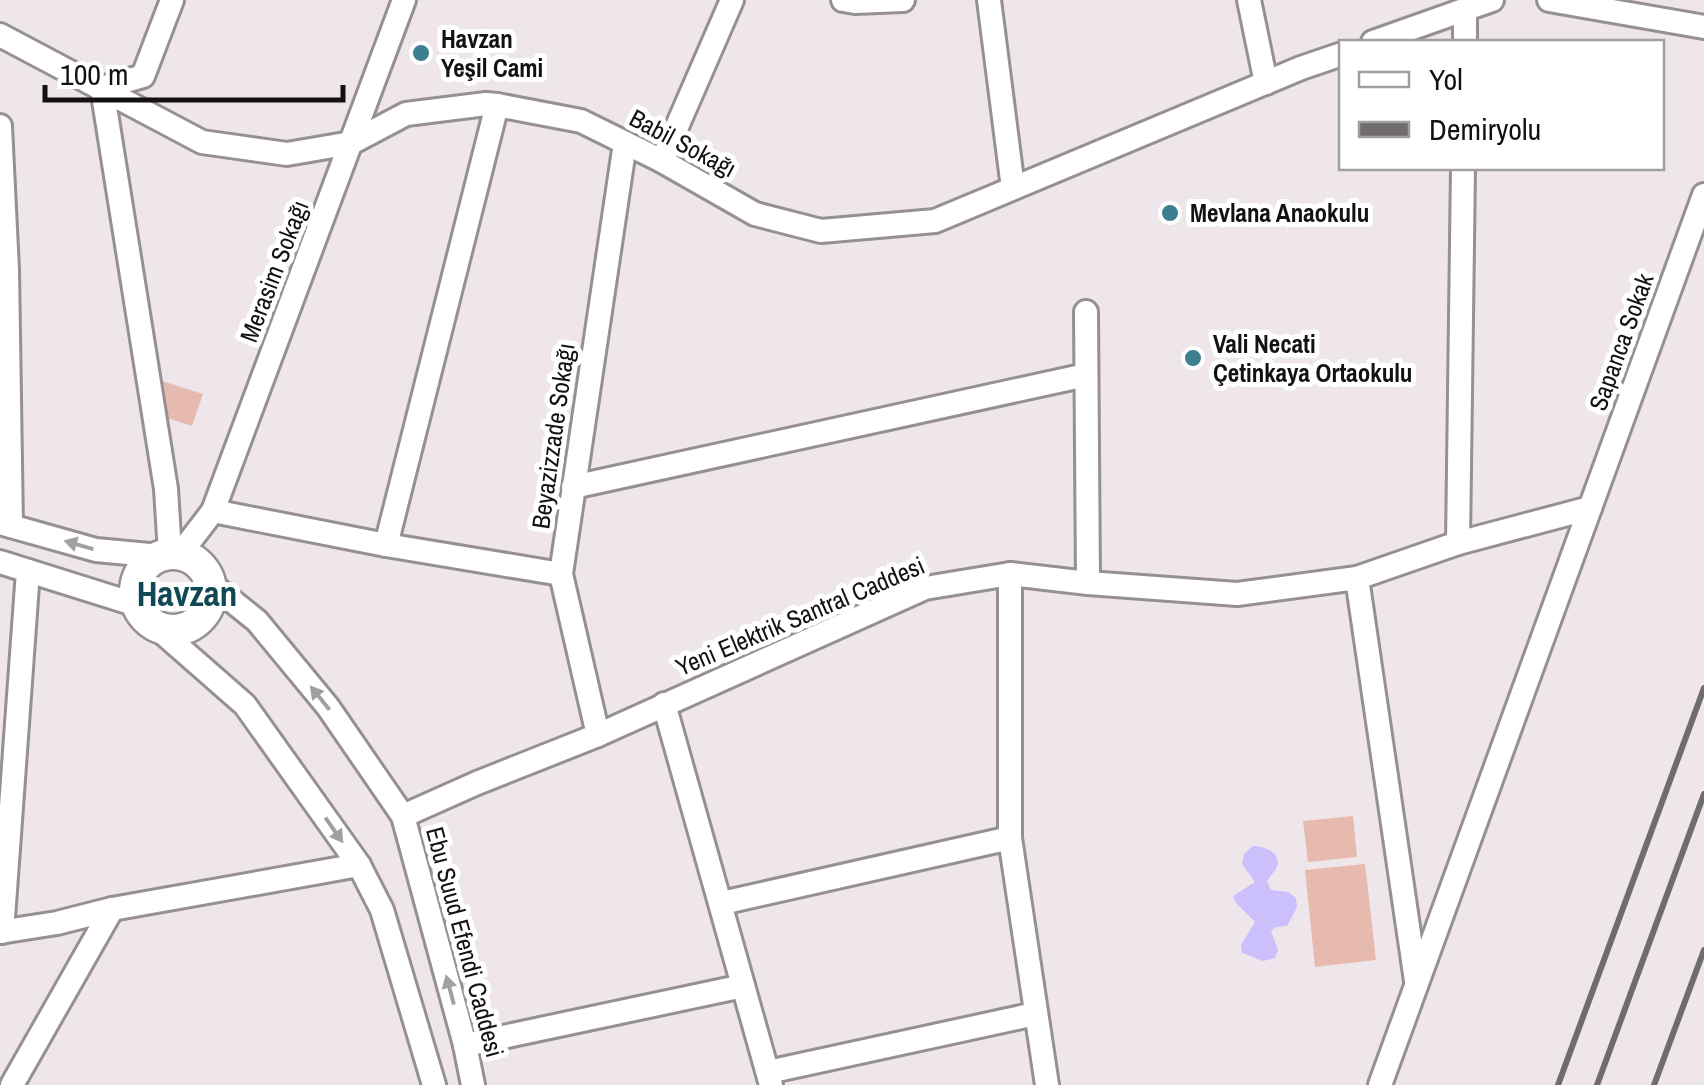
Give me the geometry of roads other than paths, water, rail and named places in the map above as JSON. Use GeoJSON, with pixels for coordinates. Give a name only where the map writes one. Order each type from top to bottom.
{"type":"FeatureCollection","features":[{"type":"Feature","properties":{"kind":"main road"},"geometry":{"type":"LineString","coordinates":[[170,554],[191,557],[200,564],[211,584],[212,596],[202,618],[180,630],[146,616],[134,593],[141,570],[149,561],[170,554]]}},
{"type":"Feature","properties":{"kind":"street"},"geometry":{"type":"LineString","coordinates":[[0,126],[5,525],[96,550],[170,554],[166,489],[102,88],[143,76],[172,0]]}},
{"type":"Feature","properties":{"kind":"street","name":"Merasim Sokağı"},"geometry":{"type":"LineString","coordinates":[[170,554],[214,511],[404,0]]}},
{"type":"Feature","properties":{"kind":"street"},"geometry":{"type":"LineString","coordinates":[[662,161],[732,0]]}},
{"type":"Feature","properties":{"kind":"street"},"geometry":{"type":"LineString","coordinates":[[843,0],[902,0]]}},
{"type":"Feature","properties":{"kind":"street"},"geometry":{"type":"LineString","coordinates":[[990,0],[1013,188]]}},
{"type":"Feature","properties":{"kind":"street"},"geometry":{"type":"LineString","coordinates":[[1249,0],[1266,82]]}},
{"type":"Feature","properties":{"kind":"street"},"geometry":{"type":"LineString","coordinates":[[1379,40],[1492,0]]}},
{"type":"Feature","properties":{"kind":"street"},"geometry":{"type":"LineString","coordinates":[[1548,0],[1704,27]]}},
{"type":"Feature","properties":{"kind":"street"},"geometry":{"type":"LineString","coordinates":[[1464,40],[1465,10]]}},
{"type":"Feature","properties":{"kind":"street","name":"Babil Sokağı"},"geometry":{"type":"LineString","coordinates":[[0,35],[202,142],[288,154],[352,143],[406,114],[497,105],[580,122],[662,161],[756,214],[821,230],[934,221],[1339,55]]}},
{"type":"Feature","properties":{"kind":"street"},"geometry":{"type":"LineString","coordinates":[[386,545],[497,105]]}},
{"type":"Feature","properties":{"kind":"street","name":"Beyazizzade Sokağı"},"geometry":{"type":"LineString","coordinates":[[598,735],[560,574],[625,143]]}},
{"type":"Feature","properties":{"kind":"street"},"geometry":{"type":"LineString","coordinates":[[1458,543],[1463,170]]}},
{"type":"Feature","properties":{"kind":"street","name":"Sapanca Sokak"},"geometry":{"type":"LineString","coordinates":[[1380,1085],[1704,195]]}},
{"type":"Feature","properties":{"kind":"street"},"geometry":{"type":"LineString","coordinates":[[1086,312],[1088,584]]}},
{"type":"Feature","properties":{"kind":"street"},"geometry":{"type":"LineString","coordinates":[[574,487],[1086,374]]}},
{"type":"Feature","properties":{"kind":"street","name":"Yeni Elektrik Santral Caddesi"},"geometry":{"type":"LineString","coordinates":[[403,816],[598,735],[925,588],[1010,574],[1088,584],[1237,594],[1357,578],[1458,543],[1590,508]]}},
{"type":"Feature","properties":{"kind":"street"},"geometry":{"type":"LineString","coordinates":[[214,511],[560,574]]}},
{"type":"Feature","properties":{"kind":"street"},"geometry":{"type":"LineString","coordinates":[[0,562],[146,616],[245,705],[359,866],[382,910],[434,1085]]}},
{"type":"Feature","properties":{"kind":"street"},"geometry":{"type":"LineString","coordinates":[[28,570],[1,932],[359,866]]}},
{"type":"Feature","properties":{"kind":"street"},"geometry":{"type":"LineString","coordinates":[[1010,574],[1010,838],[1047,1085]]}},
{"type":"Feature","properties":{"kind":"street"},"geometry":{"type":"LineString","coordinates":[[1357,578],[1416,985]]}},
{"type":"Feature","properties":{"kind":"street","name":"Ebu Suud Efendi Caddesi"},"geometry":{"type":"LineString","coordinates":[[211,584],[257,621],[328,708],[403,816],[473,1085]]}},
{"type":"Feature","properties":{"kind":"street"},"geometry":{"type":"LineString","coordinates":[[664,704],[770,1078],[1036,1014]]}},
{"type":"Feature","properties":{"kind":"street"},"geometry":{"type":"LineString","coordinates":[[722,903],[1010,838]]}},
{"type":"Feature","properties":{"kind":"street"},"geometry":{"type":"LineString","coordinates":[[12,1085],[112,910]]}},
{"type":"Feature","properties":{"kind":"street"},"geometry":{"type":"LineString","coordinates":[[465,1046],[743,986]]}},
{"type":"Feature","properties":{"kind":"railway"},"geometry":{"type":"LineString","coordinates":[[1558,1085],[1704,688]]}},
{"type":"Feature","properties":{"kind":"railway"},"geometry":{"type":"LineString","coordinates":[[1597,1085],[1704,794]]}},
{"type":"Feature","properties":{"kind":"railway"},"geometry":{"type":"LineString","coordinates":[[1654,1085],[1704,950]]}},
{"type":"Feature","properties":{"kind":"place","name":"Havzan Yeşil Cami"},"geometry":{"type":"Point","coordinates":[421,53]}},
{"type":"Feature","properties":{"kind":"place","name":"Mevlana Anaokulu"},"geometry":{"type":"Point","coordinates":[1170,213]}},
{"type":"Feature","properties":{"kind":"place","name":"Vali Necati Çetinkaya Ortaokulu"},"geometry":{"type":"Point","coordinates":[1193,358]}},
{"type":"Feature","properties":{"kind":"district","name":"Havzan"},"geometry":{"type":"Point","coordinates":[187,594]}}]}
